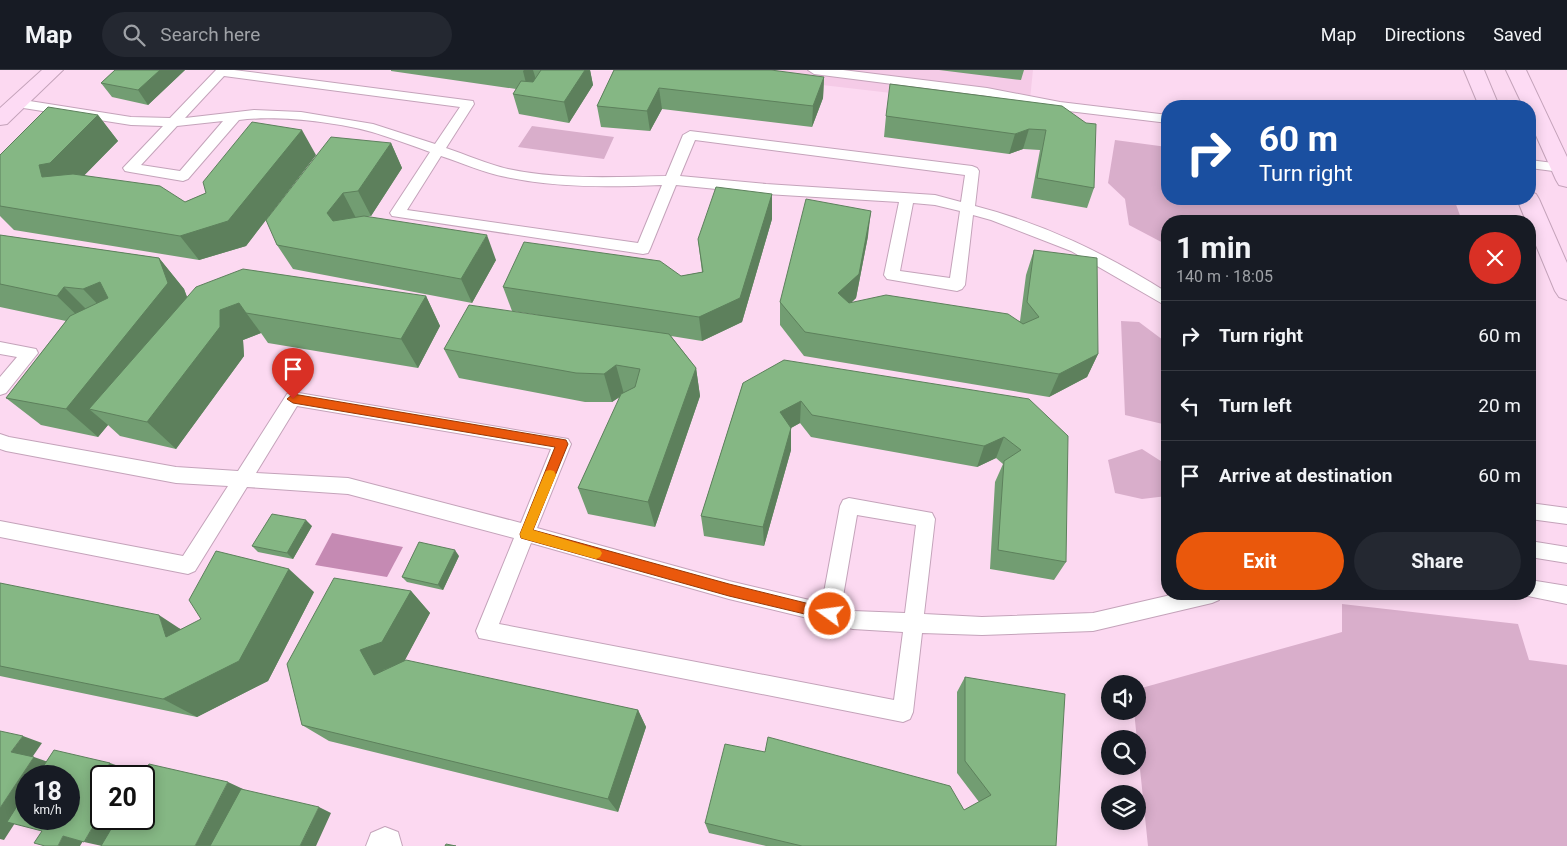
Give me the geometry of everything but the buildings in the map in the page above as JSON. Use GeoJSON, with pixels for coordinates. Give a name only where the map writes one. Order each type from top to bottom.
{"type":"FeatureCollection","features":[{"type":"Feature","properties":{"kind":"main road"},"geometry":{"type":"LineString","coordinates":[[0,119],[53,70]]}},
{"type":"Feature","properties":{"kind":"main road"},"geometry":{"type":"LineString","coordinates":[[1474,70],[1486,100]]}},
{"type":"Feature","properties":{"kind":"main road"},"geometry":{"type":"LineString","coordinates":[[1516,70],[1530,100]]}},
{"type":"Feature","properties":{"kind":"main road"},"geometry":{"type":"LineString","coordinates":[[1536,113],[1564,174]]}},
{"type":"Feature","properties":{"kind":"main road"},"geometry":{"type":"LineString","coordinates":[[1536,218],[1567,291]]}},
{"type":"Feature","properties":{"kind":"lane"},"geometry":{"type":"LineString","coordinates":[[814,70],[987,92],[1060,106],[1161,118]]}},
{"type":"Feature","properties":{"kind":"lane"},"geometry":{"type":"LineString","coordinates":[[235,116],[183,176],[130,168],[221,72],[468,104],[397,213],[643,249],[690,135],[972,171],[957,285],[892,276],[906,198]]}},
{"type":"Feature","properties":{"kind":"lane"},"geometry":{"type":"LineString","coordinates":[[17,103],[131,121],[174,122],[254,114],[301,116],[373,128],[439,148],[507,172],[553,179],[610,182],[671,180],[766,189],[935,200],[1000,218],[1076,248],[1161,297]]}},
{"type":"Feature","properties":{"kind":"lane"},"geometry":{"type":"LineString","coordinates":[[1536,166],[1564,174]]}},
{"type":"Feature","properties":{"kind":"lane"},"geometry":{"type":"LineString","coordinates":[[0,348],[30,353],[0,388]]}},
{"type":"Feature","properties":{"kind":"lane"},"geometry":{"type":"LineString","coordinates":[[0,529],[188,565],[293,399],[562,444],[486,632],[903,712],[926,519],[849,506],[830,614]]}},
{"type":"Feature","properties":{"kind":"lane"},"geometry":{"type":"LineString","coordinates":[[0,441],[6,444],[60,455],[176,476],[242,478],[348,486],[443,510],[729,590],[853,620],[982,626],[1093,622],[1186,600]]}},
{"type":"Feature","properties":{"kind":"lane"},"geometry":{"type":"LineString","coordinates":[[1536,512],[1567,516]]}},
{"type":"Feature","properties":{"kind":"lane"},"geometry":{"type":"LineString","coordinates":[[1536,550],[1567,555]]}},
{"type":"Feature","properties":{"kind":"lane"},"geometry":{"type":"LineString","coordinates":[[1536,590],[1567,595]]}},
{"type":"Feature","properties":{"kind":"shaded area"},"geometry":{"type":"Polygon","coordinates":[[[694,70],[1033,70],[1029,109],[694,70]]]}},
{"type":"Feature","properties":{"kind":"shaded area"},"geometry":{"type":"Polygon","coordinates":[[[532,126],[614,137],[604,159],[518,147],[532,126]]]}},
{"type":"Feature","properties":{"kind":"shaded area"},"geometry":{"type":"Polygon","coordinates":[[[1115,140],[1161,146],[1161,205],[1456,205],[1460,215],[1161,215],[1161,242],[1129,225],[1125,199],[1108,183],[1115,140]]]}},
{"type":"Feature","properties":{"kind":"shaded area"},"geometry":{"type":"Polygon","coordinates":[[[1121,321],[1139,322],[1161,338],[1161,424],[1125,415],[1121,321]]]}},
{"type":"Feature","properties":{"kind":"shaded area"},"geometry":{"type":"Polygon","coordinates":[[[1142,449],[1161,461],[1161,497],[1142,499],[1115,493],[1108,460],[1142,449]]]}},
{"type":"Feature","properties":{"kind":"shaded area"},"geometry":{"type":"Polygon","coordinates":[[[332,533],[403,547],[387,577],[315,565],[332,533]]]}},
{"type":"Feature","properties":{"kind":"shaded area"},"geometry":{"type":"Polygon","coordinates":[[[1342,604],[1518,624],[1529,660],[1567,665],[1567,846],[1148,846],[1146,785],[1142,785],[1141,775],[1146,775],[1146,730],[1136,730],[1135,720],[1146,720],[1146,687],[1342,632],[1342,604]]]}},
{"type":"Feature","properties":{"kind":"slow traffic"},"geometry":{"type":"LineString","coordinates":[[550,475],[526,534],[596,553]]}},
{"type":"Feature","properties":{"kind":"route"},"geometry":{"type":"LineString","coordinates":[[293,399],[562,444],[526,534],[729,590],[830,614]]}}]}
